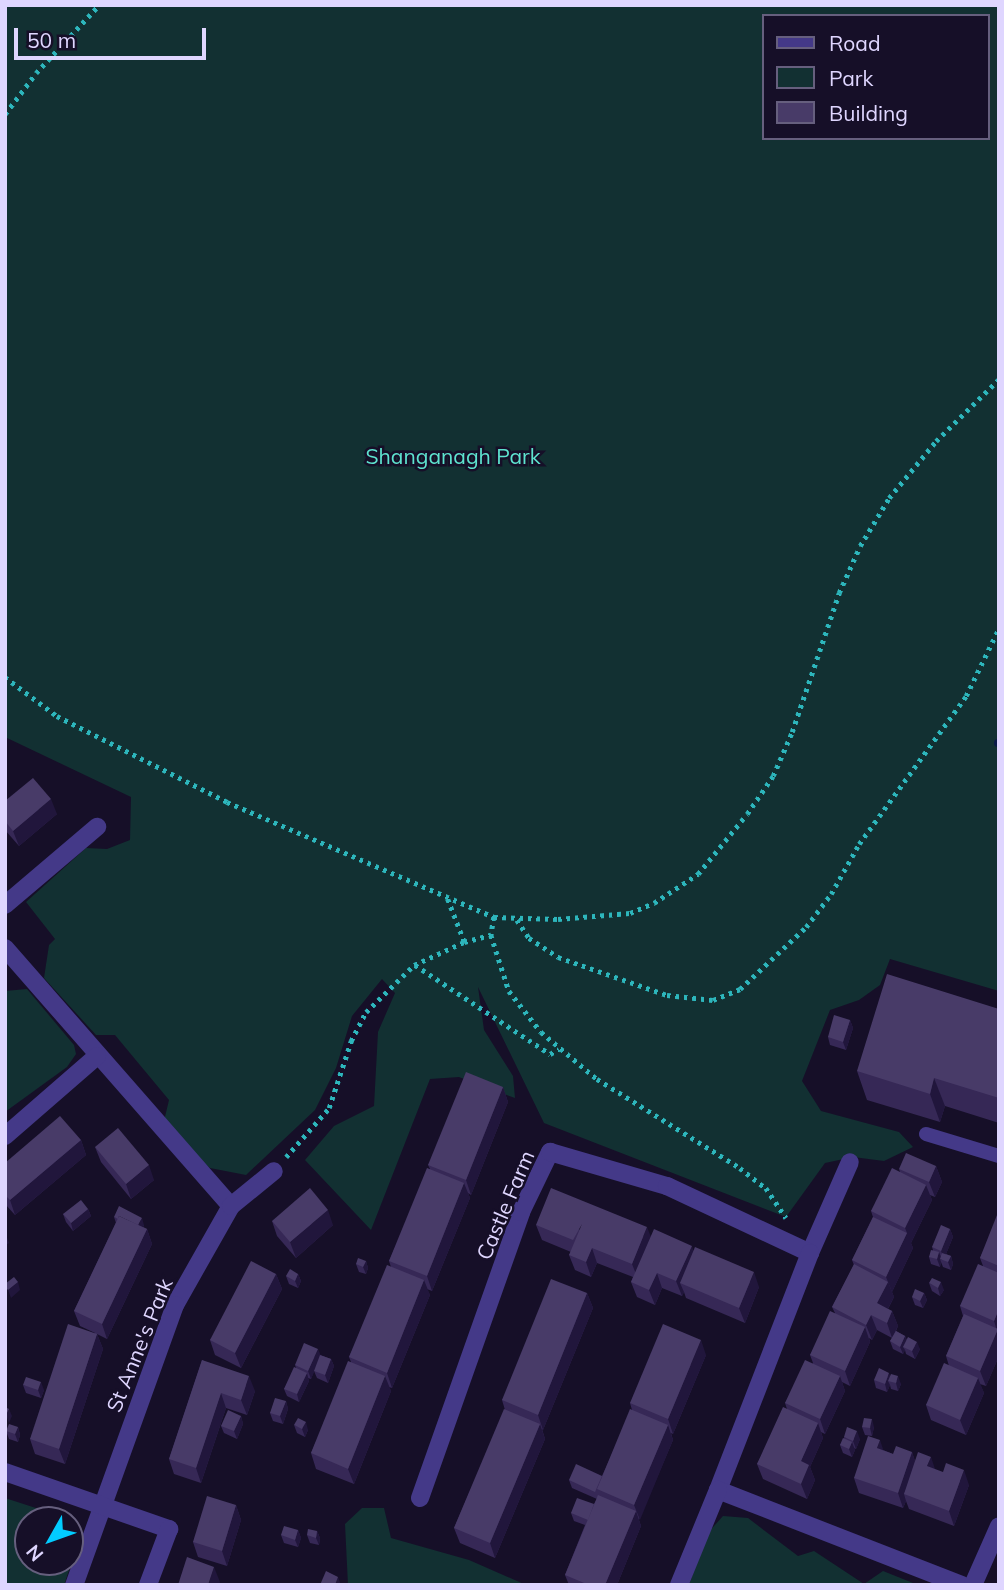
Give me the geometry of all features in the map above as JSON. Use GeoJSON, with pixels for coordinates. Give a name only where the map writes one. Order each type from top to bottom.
{"type":"FeatureCollection","features":[{"type":"Feature","properties":{"kind":"street"},"geometry":{"type":"LineString","coordinates":[[5,905],[97,827]]}},
{"type":"Feature","properties":{"kind":"street"},"geometry":{"type":"LineString","coordinates":[[5,948],[231,1206]]}},
{"type":"Feature","properties":{"kind":"street"},"geometry":{"type":"LineString","coordinates":[[5,1136],[97,1056]]}},
{"type":"Feature","properties":{"kind":"street","name":"Castle Farm"},"geometry":{"type":"LineString","coordinates":[[420,1498],[521,1212],[550,1152],[667,1186],[810,1253]]}},
{"type":"Feature","properties":{"kind":"street"},"geometry":{"type":"LineString","coordinates":[[679,1585],[810,1253],[850,1162]]}},
{"type":"Feature","properties":{"kind":"street","name":"St Anne's Park"},"geometry":{"type":"LineString","coordinates":[[74,1585],[175,1305],[231,1206],[274,1171]]}},
{"type":"Feature","properties":{"kind":"street"},"geometry":{"type":"LineString","coordinates":[[5,1472],[169,1529],[148,1585]]}},
{"type":"Feature","properties":{"kind":"street"},"geometry":{"type":"LineString","coordinates":[[718,1490],[962,1585]]}},
{"type":"Feature","properties":{"kind":"street"},"geometry":{"type":"LineString","coordinates":[[973,1585],[999,1526]]}},
{"type":"Feature","properties":{"kind":"lane"},"geometry":{"type":"LineString","coordinates":[[926,1133],[999,1156]]}},
{"type":"Feature","properties":{"kind":"path"},"geometry":{"type":"LineString","coordinates":[[5,114],[36,73],[99,5]]}},
{"type":"Feature","properties":{"kind":"path"},"geometry":{"type":"LineString","coordinates":[[5,677],[57,716],[227,802],[494,917],[517,920],[630,913],[678,888],[722,848],[773,776],[817,669],[839,593],[872,527],[889,498],[936,441],[999,379]]}},
{"type":"Feature","properties":{"kind":"path"},"geometry":{"type":"LineString","coordinates":[[517,920],[529,938],[558,957],[642,987],[713,1000],[740,989],[806,927],[831,894],[859,844],[966,696],[999,628]]}},
{"type":"Feature","properties":{"kind":"path"},"geometry":{"type":"LineString","coordinates":[[446,897],[464,942]]}},
{"type":"Feature","properties":{"kind":"path"},"geometry":{"type":"LineString","coordinates":[[494,917],[491,935],[509,991],[559,1049],[634,1104],[740,1168],[766,1188],[788,1220]]}},
{"type":"Feature","properties":{"kind":"path"},"geometry":{"type":"LineString","coordinates":[[274,1171],[329,1108],[351,1041],[366,1012],[414,965],[464,942],[491,935]]}},
{"type":"Feature","properties":{"kind":"path"},"geometry":{"type":"LineString","coordinates":[[414,965],[550,1054],[559,1049]]}},
{"type":"Feature","properties":{"kind":"green space","name":"Shanganagh Park"},"geometry":{"type":"Polygon","coordinates":[[[5,5],[999,5],[999,991],[890,959],[880,985],[859,1000],[830,1010],[802,1081],[821,1111],[899,1132],[913,1147],[884,1161],[853,1157],[825,1163],[786,1217],[544,1123],[478,987],[484,1030],[513,1076],[515,1098],[459,1077],[430,1079],[371,1230],[305,1160],[334,1126],[374,1106],[378,1032],[395,993],[382,979],[352,1016],[336,1068],[315,1110],[246,1175],[210,1168],[187,1149],[164,1121],[169,1100],[115,1035],[96,1035],[44,978],[49,945],[55,939],[26,902],[86,848],[107,849],[130,840],[131,797],[5,737],[5,5]]]}},
{"type":"Feature","properties":{"kind":"green space"},"geometry":{"type":"Polygon","coordinates":[[[27,989],[74,1045],[76,1054],[67,1067],[5,1112],[5,991],[27,989]]]}},
{"type":"Feature","properties":{"kind":"green space"},"geometry":{"type":"Polygon","coordinates":[[[5,1498],[30,1506],[14,1506],[14,1576],[67,1576],[64,1585],[5,1585],[5,1498]]]}},
{"type":"Feature","properties":{"kind":"green space"},"geometry":{"type":"Polygon","coordinates":[[[362,1508],[384,1508],[391,1538],[469,1560],[526,1585],[348,1585],[345,1524],[362,1508]]]}},
{"type":"Feature","properties":{"kind":"green space"},"geometry":{"type":"Polygon","coordinates":[[[723,1516],[748,1518],[798,1556],[814,1551],[864,1584],[883,1571],[918,1585],[689,1585],[706,1535],[723,1516]]]}},
{"type":"Feature","properties":{"kind":"building"},"geometry":{"type":"Polygon","coordinates":[[[33,778],[51,799],[13,831],[5,821],[5,801],[33,778]]]}},
{"type":"Feature","properties":{"kind":"building"},"geometry":{"type":"Polygon","coordinates":[[[887,974],[999,1009],[999,1098],[934,1078],[930,1094],[857,1071],[887,974]]]}},
{"type":"Feature","properties":{"kind":"building"},"geometry":{"type":"Polygon","coordinates":[[[834,1015],[850,1020],[843,1042],[828,1037],[834,1015]]]}},
{"type":"Feature","properties":{"kind":"building"},"geometry":{"type":"Polygon","coordinates":[[[466,1072],[503,1087],[466,1180],[428,1165],[466,1072]]]}},
{"type":"Feature","properties":{"kind":"building"},"geometry":{"type":"Polygon","coordinates":[[[60,1116],[81,1140],[10,1200],[5,1195],[5,1163],[60,1116]]]}},
{"type":"Feature","properties":{"kind":"building"},"geometry":{"type":"Polygon","coordinates":[[[118,1128],[149,1165],[126,1184],[95,1147],[118,1128]]]}},
{"type":"Feature","properties":{"kind":"building"},"geometry":{"type":"Polygon","coordinates":[[[906,1153],[936,1166],[929,1182],[899,1169],[906,1153]]]}},
{"type":"Feature","properties":{"kind":"building"},"geometry":{"type":"Polygon","coordinates":[[[427,1168],[464,1183],[427,1276],[389,1261],[427,1168]]]}},
{"type":"Feature","properties":{"kind":"building"},"geometry":{"type":"Polygon","coordinates":[[[892,1168],[926,1185],[905,1228],[871,1211],[892,1168]]]}},
{"type":"Feature","properties":{"kind":"building"},"geometry":{"type":"Polygon","coordinates":[[[310,1188],[328,1210],[290,1242],[272,1221],[310,1188]]]}},
{"type":"Feature","properties":{"kind":"building"},"geometry":{"type":"Polygon","coordinates":[[[551,1188],[647,1227],[632,1264],[592,1248],[586,1262],[569,1255],[582,1224],[573,1240],[536,1225],[551,1188]]]}},
{"type":"Feature","properties":{"kind":"building"},"geometry":{"type":"Polygon","coordinates":[[[81,1200],[88,1209],[71,1223],[63,1214],[81,1200]]]}},
{"type":"Feature","properties":{"kind":"building"},"geometry":{"type":"Polygon","coordinates":[[[119,1206],[142,1218],[138,1225],[119,1216],[118,1219],[114,1217],[119,1206]]]}},
{"type":"Feature","properties":{"kind":"building"},"geometry":{"type":"Polygon","coordinates":[[[997,1215],[999,1216],[999,1266],[980,1258],[997,1215]]]}},
{"type":"Feature","properties":{"kind":"building"},"geometry":{"type":"Polygon","coordinates":[[[119,1216],[147,1229],[102,1324],[74,1311],[119,1216]]]}},
{"type":"Feature","properties":{"kind":"building"},"geometry":{"type":"Polygon","coordinates":[[[873,1217],[907,1233],[886,1277],[852,1260],[873,1217]]]}},
{"type":"Feature","properties":{"kind":"building"},"geometry":{"type":"Polygon","coordinates":[[[941,1225],[950,1229],[941,1251],[932,1247],[941,1225]]]}},
{"type":"Feature","properties":{"kind":"building"},"geometry":{"type":"Polygon","coordinates":[[[654,1229],[692,1246],[676,1281],[657,1273],[649,1290],[631,1282],[654,1229]]]}},
{"type":"Feature","properties":{"kind":"building"},"geometry":{"type":"Polygon","coordinates":[[[695,1247],[754,1272],[739,1308],[680,1283],[695,1247]]]}},
{"type":"Feature","properties":{"kind":"building"},"geometry":{"type":"Polygon","coordinates":[[[931,1250],[939,1252],[937,1259],[929,1257],[931,1250]]]}},
{"type":"Feature","properties":{"kind":"building"},"geometry":{"type":"Polygon","coordinates":[[[942,1253],[951,1256],[948,1262],[940,1259],[942,1253]]]}},
{"type":"Feature","properties":{"kind":"building"},"geometry":{"type":"Polygon","coordinates":[[[358,1258],[366,1261],[363,1267],[356,1264],[358,1258]]]}},
{"type":"Feature","properties":{"kind":"building"},"geometry":{"type":"Polygon","coordinates":[[[251,1261],[276,1274],[235,1353],[210,1340],[251,1261]]]}},
{"type":"Feature","properties":{"kind":"building"},"geometry":{"type":"Polygon","coordinates":[[[854,1264],[888,1282],[877,1303],[892,1311],[887,1323],[871,1315],[866,1325],[832,1307],[854,1264]]]}},
{"type":"Feature","properties":{"kind":"building"},"geometry":{"type":"Polygon","coordinates":[[[978,1264],[999,1273],[999,1309],[994,1321],[960,1306],[978,1264]]]}},
{"type":"Feature","properties":{"kind":"building"},"geometry":{"type":"Polygon","coordinates":[[[387,1265],[424,1280],[387,1373],[349,1357],[387,1265]]]}},
{"type":"Feature","properties":{"kind":"building"},"geometry":{"type":"Polygon","coordinates":[[[290,1269],[298,1274],[295,1281],[286,1276],[290,1269]]]}},
{"type":"Feature","properties":{"kind":"building"},"geometry":{"type":"Polygon","coordinates":[[[14,1277],[18,1282],[8,1290],[5,1284],[14,1277]]]}},
{"type":"Feature","properties":{"kind":"building"},"geometry":{"type":"Polygon","coordinates":[[[932,1278],[941,1282],[938,1288],[929,1283],[932,1278]]]}},
{"type":"Feature","properties":{"kind":"building"},"geometry":{"type":"Polygon","coordinates":[[[551,1279],[587,1293],[538,1415],[502,1400],[551,1279]]]}},
{"type":"Feature","properties":{"kind":"building"},"geometry":{"type":"Polygon","coordinates":[[[915,1289],[924,1293],[920,1301],[912,1297],[915,1289]]]}},
{"type":"Feature","properties":{"kind":"building"},"geometry":{"type":"Polygon","coordinates":[[[830,1311],[865,1327],[845,1371],[810,1355],[830,1311]]]}},
{"type":"Feature","properties":{"kind":"building"},"geometry":{"type":"Polygon","coordinates":[[[964,1314],[998,1329],[980,1371],[946,1356],[964,1314]]]}},
{"type":"Feature","properties":{"kind":"building"},"geometry":{"type":"Polygon","coordinates":[[[68,1324],[97,1334],[59,1449],[30,1439],[68,1324]]]}},
{"type":"Feature","properties":{"kind":"building"},"geometry":{"type":"Polygon","coordinates":[[[663,1324],[701,1340],[668,1419],[630,1403],[663,1324]]]}},
{"type":"Feature","properties":{"kind":"building"},"geometry":{"type":"Polygon","coordinates":[[[896,1331],[905,1336],[900,1347],[890,1341],[896,1331]]]}},
{"type":"Feature","properties":{"kind":"building"},"geometry":{"type":"Polygon","coordinates":[[[908,1337],[917,1342],[912,1351],[903,1347],[908,1337]]]}},
{"type":"Feature","properties":{"kind":"building"},"geometry":{"type":"Polygon","coordinates":[[[304,1343],[318,1349],[308,1371],[295,1365],[304,1343]]]}},
{"type":"Feature","properties":{"kind":"building"},"geometry":{"type":"Polygon","coordinates":[[[320,1355],[331,1359],[325,1375],[314,1371],[320,1355]]]}},
{"type":"Feature","properties":{"kind":"building"},"geometry":{"type":"Polygon","coordinates":[[[202,1360],[249,1376],[241,1400],[221,1393],[196,1468],[169,1459],[202,1360]]]}},
{"type":"Feature","properties":{"kind":"building"},"geometry":{"type":"Polygon","coordinates":[[[805,1360],[840,1376],[820,1419],[785,1403],[805,1360]]]}},
{"type":"Feature","properties":{"kind":"building"},"geometry":{"type":"Polygon","coordinates":[[[348,1361],[385,1376],[348,1469],[311,1453],[348,1361]]]}},
{"type":"Feature","properties":{"kind":"building"},"geometry":{"type":"Polygon","coordinates":[[[944,1363],[978,1378],[960,1420],[926,1405],[944,1363]]]}},
{"type":"Feature","properties":{"kind":"building"},"geometry":{"type":"Polygon","coordinates":[[[294,1367],[307,1373],[297,1394],[284,1389],[294,1367]]]}},
{"type":"Feature","properties":{"kind":"building"},"geometry":{"type":"Polygon","coordinates":[[[879,1368],[889,1373],[885,1384],[874,1380],[879,1368]]]}},
{"type":"Feature","properties":{"kind":"building"},"geometry":{"type":"Polygon","coordinates":[[[891,1374],[898,1376],[896,1383],[888,1381],[891,1374]]]}},
{"type":"Feature","properties":{"kind":"building"},"geometry":{"type":"Polygon","coordinates":[[[26,1377],[41,1382],[38,1390],[23,1385],[26,1377]]]}},
{"type":"Feature","properties":{"kind":"building"},"geometry":{"type":"Polygon","coordinates":[[[275,1398],[286,1401],[280,1416],[270,1413],[275,1398]]]}},
{"type":"Feature","properties":{"kind":"building"},"geometry":{"type":"Polygon","coordinates":[[[783,1407],[818,1423],[801,1461],[809,1465],[801,1484],[757,1464],[783,1407]]]}},
{"type":"Feature","properties":{"kind":"building"},"geometry":{"type":"Polygon","coordinates":[[[504,1409],[540,1424],[490,1543],[454,1528],[504,1409]]]}},
{"type":"Feature","properties":{"kind":"building"},"geometry":{"type":"Polygon","coordinates":[[[630,1409],[668,1425],[634,1505],[597,1489],[630,1409]]]}},
{"type":"Feature","properties":{"kind":"building"},"geometry":{"type":"Polygon","coordinates":[[[228,1410],[241,1416],[234,1431],[221,1426],[228,1410]]]}},
{"type":"Feature","properties":{"kind":"building"},"geometry":{"type":"Polygon","coordinates":[[[298,1418],[306,1422],[302,1429],[294,1425],[298,1418]]]}},
{"type":"Feature","properties":{"kind":"building"},"geometry":{"type":"Polygon","coordinates":[[[864,1418],[872,1419],[870,1428],[862,1427],[864,1418]]]}},
{"type":"Feature","properties":{"kind":"building"},"geometry":{"type":"Polygon","coordinates":[[[9,1424],[18,1427],[15,1434],[6,1431],[9,1424]]]}},
{"type":"Feature","properties":{"kind":"building"},"geometry":{"type":"Polygon","coordinates":[[[847,1427],[857,1431],[853,1441],[844,1437],[847,1427]]]}},
{"type":"Feature","properties":{"kind":"building"},"geometry":{"type":"Polygon","coordinates":[[[868,1436],[880,1440],[877,1448],[893,1454],[896,1446],[912,1452],[898,1493],[854,1478],[868,1436]]]}},
{"type":"Feature","properties":{"kind":"building"},"geometry":{"type":"Polygon","coordinates":[[[843,1438],[852,1442],[849,1449],[840,1445],[843,1438]]]}},
{"type":"Feature","properties":{"kind":"building"},"geometry":{"type":"Polygon","coordinates":[[[918,1452],[931,1457],[927,1466],[943,1472],[946,1463],[964,1470],[949,1511],[904,1494],[918,1452]]]}},
{"type":"Feature","properties":{"kind":"building"},"geometry":{"type":"Polygon","coordinates":[[[576,1464],[602,1476],[595,1492],[569,1480],[576,1464]]]}},
{"type":"Feature","properties":{"kind":"building"},"geometry":{"type":"Polygon","coordinates":[[[598,1495],[636,1511],[605,1585],[589,1585],[565,1575],[598,1495]]]}},
{"type":"Feature","properties":{"kind":"building"},"geometry":{"type":"Polygon","coordinates":[[[207,1496],[236,1505],[222,1551],[193,1542],[207,1496]]]}},
{"type":"Feature","properties":{"kind":"building"},"geometry":{"type":"Polygon","coordinates":[[[577,1498],[594,1504],[588,1520],[571,1513],[577,1498]]]}},
{"type":"Feature","properties":{"kind":"building"},"geometry":{"type":"Polygon","coordinates":[[[284,1526],[298,1530],[295,1540],[281,1535],[284,1526]]]}},
{"type":"Feature","properties":{"kind":"building"},"geometry":{"type":"Polygon","coordinates":[[[308,1529],[317,1531],[316,1538],[307,1535],[308,1529]]]}},
{"type":"Feature","properties":{"kind":"building"},"geometry":{"type":"Polygon","coordinates":[[[187,1557],[214,1567],[208,1585],[178,1585],[187,1557]]]}},
{"type":"Feature","properties":{"kind":"building"},"geometry":{"type":"Polygon","coordinates":[[[326,1571],[338,1577],[335,1585],[320,1585],[326,1571]]]}}]}
